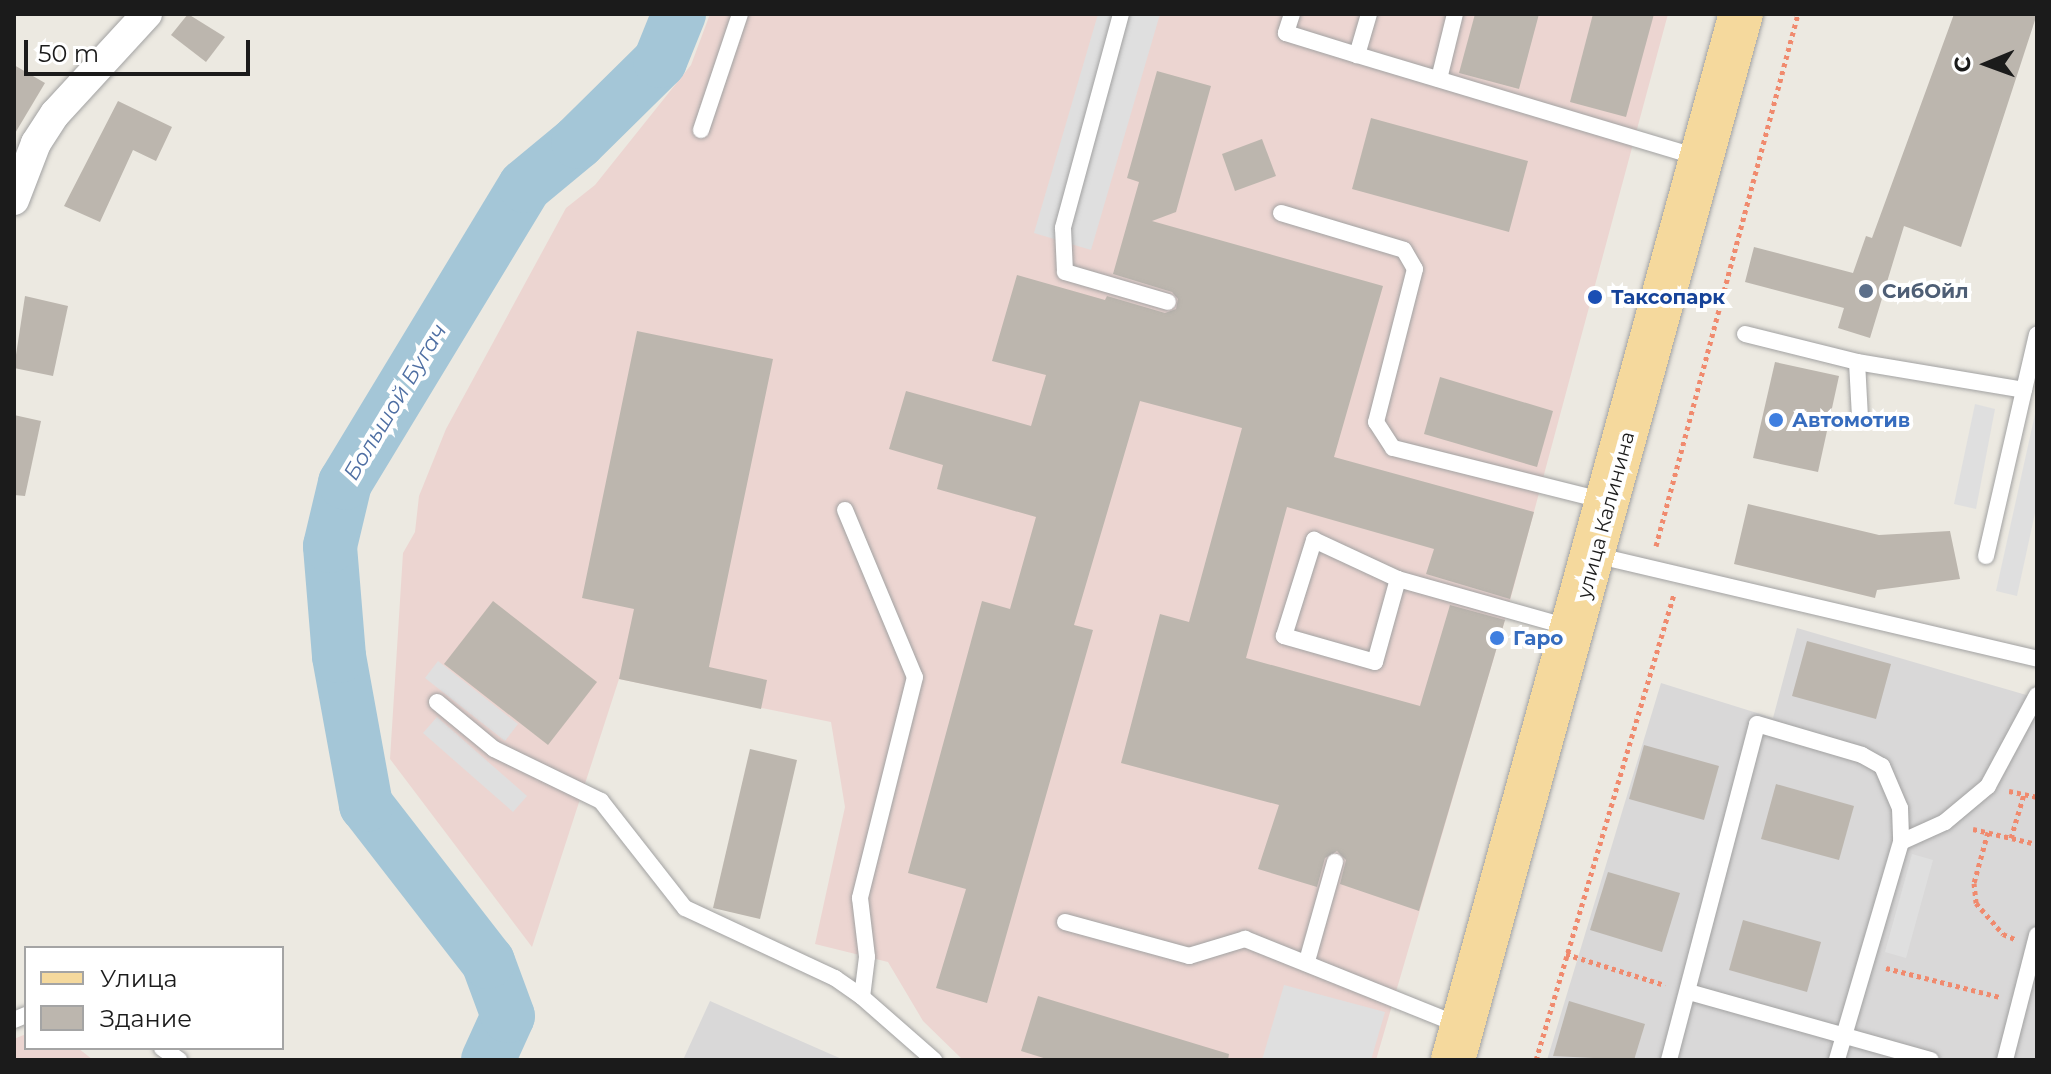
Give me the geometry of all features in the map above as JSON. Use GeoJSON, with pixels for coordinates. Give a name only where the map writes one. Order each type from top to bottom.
{"type":"FeatureCollection","features":[{"type":"Feature","properties":{"kind":"main road","name":"улица Калинина"},"geometry":{"type":"LineString","coordinates":[[1458,1043],[1611,502],[1741,14]]}},
{"type":"Feature","properties":{"kind":"street"},"geometry":{"type":"LineString","coordinates":[[14,200],[36,143],[55,114],[147,14]]}},
{"type":"Feature","properties":{"kind":"lane"},"geometry":{"type":"LineString","coordinates":[[701,130],[740,14]]}},
{"type":"Feature","properties":{"kind":"lane"},"geometry":{"type":"LineString","coordinates":[[1121,14],[1063,228],[1065,272],[1168,302]]}},
{"type":"Feature","properties":{"kind":"lane"},"geometry":{"type":"LineString","coordinates":[[1292,14],[1286,33],[1703,158]]}},
{"type":"Feature","properties":{"kind":"lane"},"geometry":{"type":"LineString","coordinates":[[1357,55],[1369,14]]}},
{"type":"Feature","properties":{"kind":"lane"},"geometry":{"type":"LineString","coordinates":[[1439,79],[1455,14]]}},
{"type":"Feature","properties":{"kind":"lane"},"geometry":{"type":"LineString","coordinates":[[1281,213],[1404,250],[1415,269],[1376,422],[1393,448],[1611,502]]}},
{"type":"Feature","properties":{"kind":"lane"},"geometry":{"type":"LineString","coordinates":[[1745,334],[1857,362],[2024,390]]}},
{"type":"Feature","properties":{"kind":"lane"},"geometry":{"type":"LineString","coordinates":[[1986,556],[2037,334]]}},
{"type":"Feature","properties":{"kind":"lane"},"geometry":{"type":"LineString","coordinates":[[1857,362],[1860,418]]}},
{"type":"Feature","properties":{"kind":"lane"},"geometry":{"type":"LineString","coordinates":[[845,510],[915,677],[860,898],[867,957],[862,997]]}},
{"type":"Feature","properties":{"kind":"lane"},"geometry":{"type":"LineString","coordinates":[[1398,579],[1375,662],[1284,636],[1314,540],[1398,579],[1575,629]]}},
{"type":"Feature","properties":{"kind":"lane"},"geometry":{"type":"LineString","coordinates":[[1595,555],[2037,659]]}},
{"type":"Feature","properties":{"kind":"lane"},"geometry":{"type":"LineString","coordinates":[[1901,842],[1945,822],[1988,786],[2037,695]]}},
{"type":"Feature","properties":{"kind":"lane"},"geometry":{"type":"LineString","coordinates":[[437,702],[494,749],[601,801],[685,908],[835,978],[862,997],[934,1060]]}},
{"type":"Feature","properties":{"kind":"lane"},"geometry":{"type":"LineString","coordinates":[[1669,1060],[1757,724],[1862,755],[1882,766],[1900,808],[1901,842],[1837,1060]]}},
{"type":"Feature","properties":{"kind":"lane"},"geometry":{"type":"LineString","coordinates":[[1307,961],[1335,862]]}},
{"type":"Feature","properties":{"kind":"lane"},"geometry":{"type":"LineString","coordinates":[[1065,922],[1189,956],[1245,939],[1307,961],[1458,1043]]}},
{"type":"Feature","properties":{"kind":"lane"},"geometry":{"type":"LineString","coordinates":[[2005,1060],[2036,941]]}},
{"type":"Feature","properties":{"kind":"lane"},"geometry":{"type":"LineString","coordinates":[[1689,992],[1931,1060]]}},
{"type":"Feature","properties":{"kind":"path"},"geometry":{"type":"LineString","coordinates":[[1650,567],[1798,14]]}},
{"type":"Feature","properties":{"kind":"path"},"geometry":{"type":"LineString","coordinates":[[1536,1060],[1681,574]]}},
{"type":"Feature","properties":{"kind":"path"},"geometry":{"type":"LineString","coordinates":[[2011,838],[2024,794]]}},
{"type":"Feature","properties":{"kind":"path"},"geometry":{"type":"LineString","coordinates":[[1945,822],[2037,844]]}},
{"type":"Feature","properties":{"kind":"path"},"geometry":{"type":"LineString","coordinates":[[1988,832],[1974,883],[1976,903],[2003,934],[2036,941]]}},
{"type":"Feature","properties":{"kind":"path"},"geometry":{"type":"LineString","coordinates":[[1566,954],[1689,992]]}},
{"type":"Feature","properties":{"kind":"path"},"geometry":{"type":"LineString","coordinates":[[1865,963],[2020,1002]]}},
{"type":"Feature","properties":{"kind":"shaded area"},"geometry":{"type":"Polygon","coordinates":[[[710,14],[1668,14],[1504,623],[1376,1060],[963,1060],[923,1021],[888,962],[815,944],[845,807],[831,722],[619,679],[532,947],[390,759],[403,553],[415,532],[419,496],[446,429],[566,208],[595,185],[691,65],[710,14]]]}},
{"type":"Feature","properties":{"kind":"shaded area"},"geometry":{"type":"Polygon","coordinates":[[[1098,14],[1160,14],[1091,250],[1034,233],[1098,14]]]}},
{"type":"Feature","properties":{"kind":"shaded area"},"geometry":{"type":"Polygon","coordinates":[[[1975,404],[1995,409],[1976,509],[1954,504],[1975,404]]]}},
{"type":"Feature","properties":{"kind":"shaded area"},"geometry":{"type":"Polygon","coordinates":[[[2037,405],[2037,504],[2017,596],[1996,591],[2037,405]]]}},
{"type":"Feature","properties":{"kind":"shaded area"},"geometry":{"type":"Polygon","coordinates":[[[1797,628],[2037,698],[2037,1060],[1547,1060],[1661,683],[1773,718],[1797,628]]]}},
{"type":"Feature","properties":{"kind":"shaded area"},"geometry":{"type":"Polygon","coordinates":[[[438,661],[518,724],[505,741],[425,678],[438,661]]]}},
{"type":"Feature","properties":{"kind":"shaded area"},"geometry":{"type":"Polygon","coordinates":[[[437,717],[527,796],[513,812],[423,733],[437,717]]]}},
{"type":"Feature","properties":{"kind":"shaded area"},"geometry":{"type":"Polygon","coordinates":[[[1912,854],[1933,860],[1906,958],[1885,952],[1912,854]]]}},
{"type":"Feature","properties":{"kind":"shaded area"},"geometry":{"type":"Polygon","coordinates":[[[1284,985],[1385,1012],[1371,1060],[1262,1060],[1284,985]]]}},
{"type":"Feature","properties":{"kind":"shaded area"},"geometry":{"type":"Polygon","coordinates":[[[710,1001],[844,1060],[683,1060],[710,1001]]]}},
{"type":"Feature","properties":{"kind":"shaded area"},"geometry":{"type":"Polygon","coordinates":[[[24,1035],[24,1050],[80,1050],[93,1060],[14,1060],[14,1039],[24,1035]]]}},
{"type":"Feature","properties":{"kind":"building"},"geometry":{"type":"Polygon","coordinates":[[[188,14],[225,37],[206,62],[171,35],[188,14]]]}},
{"type":"Feature","properties":{"kind":"building"},"geometry":{"type":"Polygon","coordinates":[[[1475,14],[1539,14],[1519,89],[1459,73],[1475,14]]]}},
{"type":"Feature","properties":{"kind":"building"},"geometry":{"type":"Polygon","coordinates":[[[1593,14],[1654,14],[1626,117],[1570,102],[1593,14]]]}},
{"type":"Feature","properties":{"kind":"building"},"geometry":{"type":"Polygon","coordinates":[[[1954,14],[2037,14],[1961,247],[1904,226],[1870,338],[1838,328],[1844,308],[1745,282],[1754,247],[1853,273],[1866,236],[1872,238],[1954,14]]]}},
{"type":"Feature","properties":{"kind":"building"},"geometry":{"type":"Polygon","coordinates":[[[14,65],[45,83],[14,135],[14,65]]]}},
{"type":"Feature","properties":{"kind":"building"},"geometry":{"type":"Polygon","coordinates":[[[1157,71],[1211,86],[1176,212],[1152,221],[1383,286],[1334,457],[1534,512],[1510,599],[1426,574],[1434,549],[1287,507],[1246,658],[1420,706],[1450,605],[1505,620],[1419,911],[1340,884],[1346,860],[1337,851],[1325,858],[1317,887],[1258,869],[1279,805],[1121,763],[1160,614],[1189,622],[1242,428],[1140,401],[1074,625],[1093,630],[987,1003],[936,988],[966,889],[908,873],[982,601],[1010,609],[1036,517],[937,489],[943,465],[889,449],[906,391],[1031,426],[1046,375],[992,361],[1017,275],[1165,313],[1176,309],[1178,299],[1172,292],[1113,274],[1139,182],[1127,178],[1157,71]]]}},
{"type":"Feature","properties":{"kind":"building"},"geometry":{"type":"Polygon","coordinates":[[[118,101],[172,127],[156,161],[133,150],[100,222],[64,206],[118,101]]]}},
{"type":"Feature","properties":{"kind":"building"},"geometry":{"type":"Polygon","coordinates":[[[1371,118],[1528,161],[1509,232],[1352,189],[1371,118]]]}},
{"type":"Feature","properties":{"kind":"building"},"geometry":{"type":"Polygon","coordinates":[[[1262,139],[1276,176],[1235,191],[1222,154],[1262,139]]]}},
{"type":"Feature","properties":{"kind":"building"},"geometry":{"type":"Polygon","coordinates":[[[25,296],[68,306],[53,376],[14,368],[25,296]]]}},
{"type":"Feature","properties":{"kind":"building"},"geometry":{"type":"Polygon","coordinates":[[[637,331],[773,359],[709,667],[767,680],[761,709],[619,679],[634,609],[582,598],[637,331]]]}},
{"type":"Feature","properties":{"kind":"building"},"geometry":{"type":"Polygon","coordinates":[[[1775,362],[1839,376],[1818,472],[1753,458],[1775,362]]]}},
{"type":"Feature","properties":{"kind":"building"},"geometry":{"type":"Polygon","coordinates":[[[1440,377],[1553,411],[1537,467],[1424,434],[1440,377]]]}},
{"type":"Feature","properties":{"kind":"building"},"geometry":{"type":"Polygon","coordinates":[[[14,415],[41,421],[25,496],[14,495],[14,415]]]}},
{"type":"Feature","properties":{"kind":"building"},"geometry":{"type":"Polygon","coordinates":[[[1748,504],[1879,535],[1950,531],[1960,579],[1877,590],[1875,598],[1734,564],[1748,504]]]}},
{"type":"Feature","properties":{"kind":"building"},"geometry":{"type":"Polygon","coordinates":[[[493,601],[597,682],[548,745],[444,664],[493,601]]]}},
{"type":"Feature","properties":{"kind":"building"},"geometry":{"type":"Polygon","coordinates":[[[1807,641],[1891,664],[1876,719],[1792,696],[1807,641]]]}},
{"type":"Feature","properties":{"kind":"building"},"geometry":{"type":"Polygon","coordinates":[[[1644,745],[1719,766],[1704,820],[1629,799],[1644,745]]]}},
{"type":"Feature","properties":{"kind":"building"},"geometry":{"type":"Polygon","coordinates":[[[750,749],[797,760],[760,919],[713,908],[750,749]]]}},
{"type":"Feature","properties":{"kind":"building"},"geometry":{"type":"Polygon","coordinates":[[[1776,784],[1854,806],[1839,860],[1761,839],[1776,784]]]}},
{"type":"Feature","properties":{"kind":"building"},"geometry":{"type":"Polygon","coordinates":[[[1608,872],[1680,893],[1662,952],[1590,930],[1608,872]]]}},
{"type":"Feature","properties":{"kind":"building"},"geometry":{"type":"Polygon","coordinates":[[[1743,920],[1821,942],[1807,992],[1729,970],[1743,920]]]}},
{"type":"Feature","properties":{"kind":"building"},"geometry":{"type":"Polygon","coordinates":[[[1038,996],[1229,1054],[1228,1060],[1050,1060],[1021,1051],[1038,996]]]}},
{"type":"Feature","properties":{"kind":"building"},"geometry":{"type":"Polygon","coordinates":[[[1569,1001],[1645,1024],[1634,1060],[1553,1056],[1569,1001]]]}},
{"type":"Feature","properties":{"kind":"waterway","name":"Большой Бугач"},"geometry":{"type":"LineString","coordinates":[[488,1060],[508,1016],[488,962],[366,805],[339,656],[330,546],[345,483],[525,186],[578,142],[660,61],[679,14]]}},
{"type":"Feature","properties":{"kind":"place","name":"СибОйл"},"geometry":{"type":"Point","coordinates":[1866,291]}},
{"type":"Feature","properties":{"kind":"place","name":"Таксопарк"},"geometry":{"type":"Point","coordinates":[1595,297]}},
{"type":"Feature","properties":{"kind":"place","name":"Автомотив"},"geometry":{"type":"Point","coordinates":[1776,420]}},
{"type":"Feature","properties":{"kind":"place","name":"Гаро"},"geometry":{"type":"Point","coordinates":[1497,638]}}]}
